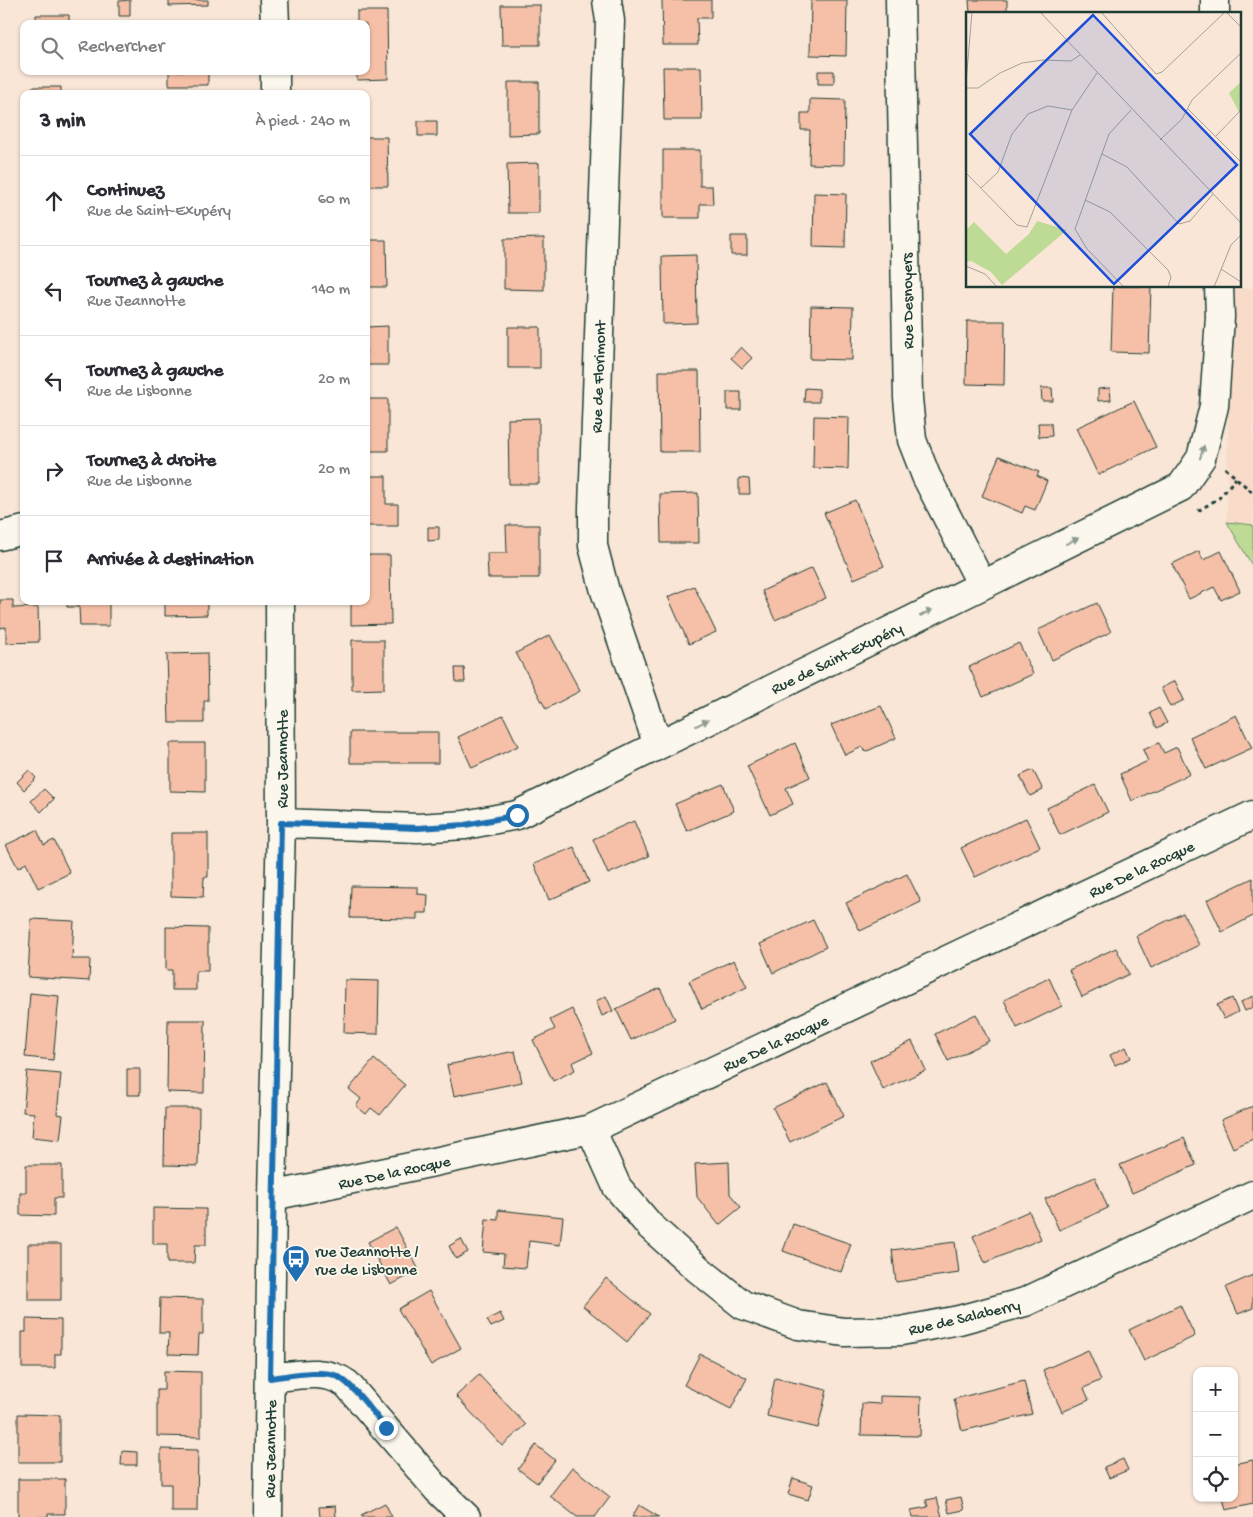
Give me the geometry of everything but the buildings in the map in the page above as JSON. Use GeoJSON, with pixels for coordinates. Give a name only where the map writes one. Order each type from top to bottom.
{"type":"FeatureCollection","features":[{"type":"Feature","properties":{"kind":"street"},"geometry":{"type":"LineString","coordinates":[[274,0],[275,20]]}},
{"type":"Feature","properties":{"kind":"street","name":"Rue de Florimont"},"geometry":{"type":"LineString","coordinates":[[607,0],[610,21],[592,508],[593,546],[606,591],[658,744]]}},
{"type":"Feature","properties":{"kind":"street","name":"Rue Desnoyers"},"geometry":{"type":"LineString","coordinates":[[900,0],[908,398],[912,440],[926,476],[982,585]]}},
{"type":"Feature","properties":{"kind":"street"},"geometry":{"type":"LineString","coordinates":[[275,75],[275,90]]}},
{"type":"Feature","properties":{"kind":"street","name":"Rue de Saint-Exupéry"},"geometry":{"type":"LineString","coordinates":[[281,823],[418,828],[465,825],[517,815],[1181,487],[1201,458],[1214,406],[1220,317],[1219,288]]}},
{"type":"Feature","properties":{"kind":"street"},"geometry":{"type":"LineString","coordinates":[[0,536],[20,531]]}},
{"type":"Feature","properties":{"kind":"street","name":"Rue Jeannotte"},"geometry":{"type":"LineString","coordinates":[[268,1517],[272,1196],[281,823],[280,605]]}},
{"type":"Feature","properties":{"kind":"street","name":"Rue De la Rocque"},"geometry":{"type":"LineString","coordinates":[[272,1196],[591,1129],[1253,815]]}},
{"type":"Feature","properties":{"kind":"street","name":"Rue de Salaberry"},"geometry":{"type":"LineString","coordinates":[[591,1129],[617,1187],[650,1226],[698,1269],[743,1305],[798,1325],[844,1332],[901,1331],[959,1320],[1025,1302],[1253,1195]]}},
{"type":"Feature","properties":{"kind":"street"},"geometry":{"type":"LineString","coordinates":[[270,1378],[309,1373],[336,1376],[348,1384],[437,1489],[466,1517]]}},
{"type":"Feature","properties":{"kind":"path"},"geometry":{"type":"LineString","coordinates":[[1201,458],[1223,466],[1253,493]]}},
{"type":"Feature","properties":{"kind":"shaded area"},"geometry":{"type":"Polygon","coordinates":[[[1229,288],[1253,288],[1253,525],[1227,522],[1229,288]]]}},
{"type":"Feature","properties":{"kind":"green space"},"geometry":{"type":"Polygon","coordinates":[[[1227,522],[1253,525],[1253,567],[1227,522]]]}},
{"type":"Feature","properties":{"kind":"place","name":"rue Jeannotte / rue de Lisbonne"},"geometry":{"type":"Point","coordinates":[296,1283]}},
{"type":"Feature","properties":{"kind":"route"},"geometry":{"type":"LineString","coordinates":[[386,1428],[348,1384],[336,1376],[309,1373],[270,1378],[272,1196],[281,823],[418,828],[465,825],[517,815]]}}]}
